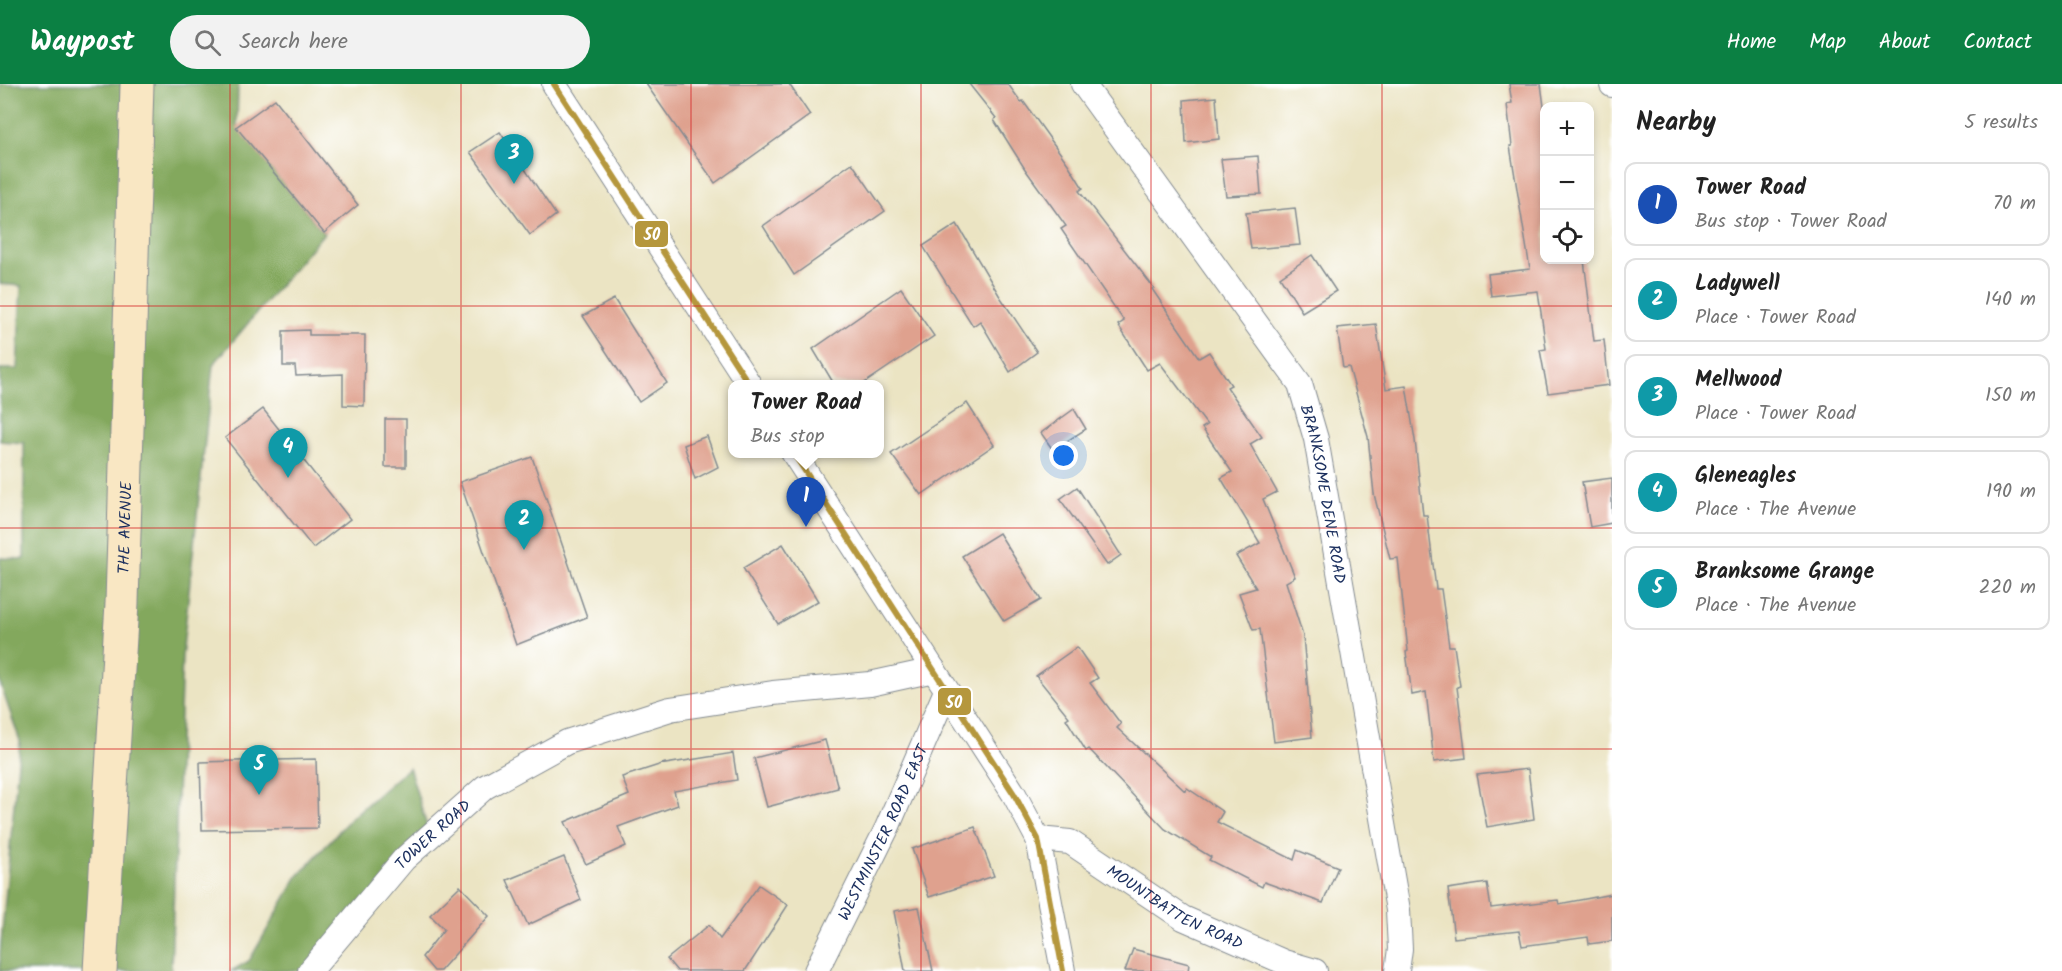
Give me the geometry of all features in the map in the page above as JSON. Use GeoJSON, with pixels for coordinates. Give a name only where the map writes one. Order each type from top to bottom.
{"type":"FeatureCollection","features":[{"type":"Feature","properties":{"kind":"main road","name":"THE AVENUE"},"geometry":{"type":"LineString","coordinates":[[100,971],[122,603],[136,84]]}},
{"type":"Feature","properties":{"kind":"street"},"geometry":{"type":"LineString","coordinates":[[554,84],[746,380]]}},
{"type":"Feature","properties":{"kind":"street","name":"BRANKSOME DENE ROAD"},"geometry":{"type":"LineString","coordinates":[[1083,84],[1300,384],[1316,439],[1398,910],[1400,949],[1397,971]]}},
{"type":"Feature","properties":{"kind":"street"},"geometry":{"type":"LineString","coordinates":[[797,458],[1014,794],[1038,839],[1063,971]]}},
{"type":"Feature","properties":{"kind":"street","name":"TOWER ROAD"},"geometry":{"type":"LineString","coordinates":[[310,971],[412,851],[485,787],[567,742],[670,709],[773,693],[940,680]]}},
{"type":"Feature","properties":{"kind":"street","name":"WESTMINSTER ROAD EAST"},"geometry":{"type":"LineString","coordinates":[[816,971],[887,828],[940,680]]}},
{"type":"Feature","properties":{"kind":"street","name":"MOUNTBATTEN ROAD"},"geometry":{"type":"LineString","coordinates":[[1038,839],[1070,842],[1183,918],[1284,962],[1315,971]]}},
{"type":"Feature","properties":{"kind":"green space"},"geometry":{"type":"Polygon","coordinates":[[[0,84],[238,84],[237,127],[324,233],[213,365],[182,657],[171,971],[0,971],[20,741],[0,683],[0,558],[24,559],[24,443],[0,441],[0,369],[17,369],[21,286],[0,284],[0,84]]]}},
{"type":"Feature","properties":{"kind":"green space"},"geometry":{"type":"Polygon","coordinates":[[[409,767],[430,836],[310,971],[231,971],[249,961],[298,876],[350,819],[409,767]]]}},
{"type":"Feature","properties":{"kind":"building"},"geometry":{"type":"Polygon","coordinates":[[[646,84],[789,84],[810,115],[715,183],[646,84]]]}},
{"type":"Feature","properties":{"kind":"building"},"geometry":{"type":"Polygon","coordinates":[[[969,84],[1008,84],[1021,102],[1023,101],[1083,188],[1079,191],[1154,288],[1152,289],[1199,358],[1209,352],[1231,385],[1227,387],[1262,437],[1250,444],[1277,492],[1263,499],[1295,577],[1286,582],[1303,636],[1312,737],[1274,742],[1260,629],[1253,630],[1239,593],[1256,588],[1236,556],[1260,543],[1221,478],[1232,472],[1202,428],[1207,425],[1160,363],[1147,370],[1118,325],[1124,321],[1061,229],[1066,226],[1025,169],[994,120],[996,118],[969,84]]]}},
{"type":"Feature","properties":{"kind":"building"},"geometry":{"type":"Polygon","coordinates":[[[1509,84],[1541,84],[1543,102],[1540,102],[1540,264],[1584,264],[1594,341],[1604,340],[1609,385],[1548,393],[1540,350],[1546,349],[1538,291],[1491,296],[1488,274],[1530,269],[1510,146],[1512,146],[1507,104],[1512,103],[1509,84]]]}},
{"type":"Feature","properties":{"kind":"building"},"geometry":{"type":"Polygon","coordinates":[[[1216,97],[1219,139],[1186,143],[1184,100],[1216,97]]]}},
{"type":"Feature","properties":{"kind":"building"},"geometry":{"type":"Polygon","coordinates":[[[275,99],[358,205],[324,233],[236,127],[275,99]]]}},
{"type":"Feature","properties":{"kind":"building"},"geometry":{"type":"Polygon","coordinates":[[[500,132],[556,215],[530,235],[470,152],[500,132]]]}},
{"type":"Feature","properties":{"kind":"building"},"geometry":{"type":"Polygon","coordinates":[[[1258,156],[1261,194],[1226,196],[1221,159],[1258,156]]]}},
{"type":"Feature","properties":{"kind":"building"},"geometry":{"type":"Polygon","coordinates":[[[852,163],[885,211],[794,275],[763,226],[852,163]]]}},
{"type":"Feature","properties":{"kind":"building"},"geometry":{"type":"Polygon","coordinates":[[[1295,208],[1300,245],[1251,249],[1246,213],[1295,208]]]}},
{"type":"Feature","properties":{"kind":"building"},"geometry":{"type":"Polygon","coordinates":[[[957,224],[999,295],[1037,352],[1010,372],[980,321],[973,326],[923,246],[957,224]]]}},
{"type":"Feature","properties":{"kind":"building"},"geometry":{"type":"Polygon","coordinates":[[[1312,255],[1336,291],[1302,312],[1280,277],[1312,255]]]}},
{"type":"Feature","properties":{"kind":"building"},"geometry":{"type":"Polygon","coordinates":[[[901,288],[934,336],[869,380],[832,380],[813,349],[901,288]]]}},
{"type":"Feature","properties":{"kind":"building"},"geometry":{"type":"Polygon","coordinates":[[[614,299],[667,383],[639,402],[583,316],[614,299]]]}},
{"type":"Feature","properties":{"kind":"building"},"geometry":{"type":"Polygon","coordinates":[[[1376,324],[1386,389],[1406,386],[1415,440],[1423,515],[1427,515],[1436,589],[1441,589],[1449,646],[1454,646],[1466,758],[1434,762],[1426,692],[1412,695],[1398,558],[1390,559],[1374,494],[1368,437],[1349,367],[1343,368],[1337,328],[1376,324]]]}},
{"type":"Feature","properties":{"kind":"building"},"geometry":{"type":"Polygon","coordinates":[[[309,330],[309,335],[365,335],[364,406],[343,405],[343,374],[296,376],[295,366],[283,366],[283,331],[309,330]]]}},
{"type":"Feature","properties":{"kind":"building"},"geometry":{"type":"Polygon","coordinates":[[[967,403],[994,445],[921,495],[891,454],[967,403]]]}},
{"type":"Feature","properties":{"kind":"building"},"geometry":{"type":"Polygon","coordinates":[[[263,409],[350,519],[313,548],[225,438],[263,409]]]}},
{"type":"Feature","properties":{"kind":"building"},"geometry":{"type":"Polygon","coordinates":[[[1074,409],[1086,429],[1053,450],[1041,433],[1074,409]]]}},
{"type":"Feature","properties":{"kind":"building"},"geometry":{"type":"Polygon","coordinates":[[[385,419],[406,419],[406,467],[385,467],[385,419]]]}},
{"type":"Feature","properties":{"kind":"building"},"geometry":{"type":"Polygon","coordinates":[[[707,436],[718,467],[695,479],[684,445],[707,436]]]}},
{"type":"Feature","properties":{"kind":"building"},"geometry":{"type":"Polygon","coordinates":[[[532,457],[587,617],[516,645],[460,482],[532,457]]]}},
{"type":"Feature","properties":{"kind":"building"},"geometry":{"type":"Polygon","coordinates":[[[1612,478],[1612,523],[1590,527],[1582,482],[1612,478]]]}},
{"type":"Feature","properties":{"kind":"building"},"geometry":{"type":"Polygon","coordinates":[[[1077,487],[1121,555],[1107,565],[1060,499],[1077,487]]]}},
{"type":"Feature","properties":{"kind":"building"},"geometry":{"type":"Polygon","coordinates":[[[999,533],[1041,600],[1004,621],[962,556],[999,533]]]}},
{"type":"Feature","properties":{"kind":"building"},"geometry":{"type":"Polygon","coordinates":[[[783,544],[818,601],[778,624],[743,568],[783,544]]]}},
{"type":"Feature","properties":{"kind":"building"},"geometry":{"type":"Polygon","coordinates":[[[1077,647],[1098,678],[1090,683],[1121,724],[1117,728],[1185,791],[1187,788],[1223,812],[1217,822],[1294,860],[1297,850],[1338,867],[1323,903],[1264,882],[1262,887],[1209,860],[1211,857],[1165,829],[1089,749],[1086,751],[1066,719],[1069,717],[1036,676],[1077,647]]]}},
{"type":"Feature","properties":{"kind":"building"},"geometry":{"type":"Polygon","coordinates":[[[825,740],[838,788],[767,807],[754,758],[825,740]]]}},
{"type":"Feature","properties":{"kind":"building"},"geometry":{"type":"Polygon","coordinates":[[[733,753],[737,780],[674,791],[678,805],[618,827],[626,846],[586,864],[565,822],[629,795],[622,777],[665,763],[733,753]]]}},
{"type":"Feature","properties":{"kind":"building"},"geometry":{"type":"Polygon","coordinates":[[[316,759],[318,828],[202,830],[200,762],[316,759]]]}},
{"type":"Feature","properties":{"kind":"building"},"geometry":{"type":"Polygon","coordinates":[[[1528,769],[1534,819],[1487,827],[1477,775],[1528,769]]]}},
{"type":"Feature","properties":{"kind":"building"},"geometry":{"type":"Polygon","coordinates":[[[975,827],[994,876],[929,897],[912,849],[975,827]]]}},
{"type":"Feature","properties":{"kind":"building"},"geometry":{"type":"Polygon","coordinates":[[[564,857],[581,900],[528,925],[507,880],[564,857]]]}},
{"type":"Feature","properties":{"kind":"building"},"geometry":{"type":"Polygon","coordinates":[[[1487,883],[1491,908],[1558,900],[1559,904],[1612,894],[1612,941],[1589,944],[1588,937],[1522,946],[1519,931],[1454,938],[1448,889],[1487,883]]]}},
{"type":"Feature","properties":{"kind":"building"},"geometry":{"type":"Polygon","coordinates":[[[759,885],[788,905],[745,971],[677,971],[667,959],[709,925],[720,939],[759,885]]]}},
{"type":"Feature","properties":{"kind":"building"},"geometry":{"type":"Polygon","coordinates":[[[460,886],[489,916],[440,971],[434,971],[422,957],[444,929],[430,915],[460,886]]]}},
{"type":"Feature","properties":{"kind":"building"},"geometry":{"type":"Polygon","coordinates":[[[919,907],[933,971],[905,971],[894,911],[919,907]]]}},
{"type":"Feature","properties":{"kind":"building"},"geometry":{"type":"Polygon","coordinates":[[[1133,949],[1189,964],[1188,971],[1125,971],[1133,949]]]}},
{"type":"Feature","properties":{"kind":"transit line","name":"50"},"geometry":{"type":"LineString","coordinates":[[554,84],[746,380]]}},
{"type":"Feature","properties":{"kind":"transit line","name":"50"},"geometry":{"type":"LineString","coordinates":[[797,458],[1014,794],[1038,839],[1063,971]]}},
{"type":"Feature","properties":{"kind":"place","name":"Mellwood"},"geometry":{"type":"Point","coordinates":[514,184]}},
{"type":"Feature","properties":{"kind":"place","name":"Gleneagles"},"geometry":{"type":"Point","coordinates":[288,478]}},
{"type":"Feature","properties":{"kind":"place","name":"Tower Road"},"geometry":{"type":"Point","coordinates":[806,527]}},
{"type":"Feature","properties":{"kind":"place","name":"Ladywell"},"geometry":{"type":"Point","coordinates":[524,550]}},
{"type":"Feature","properties":{"kind":"place","name":"Branksome Grange"},"geometry":{"type":"Point","coordinates":[259,795]}}]}
